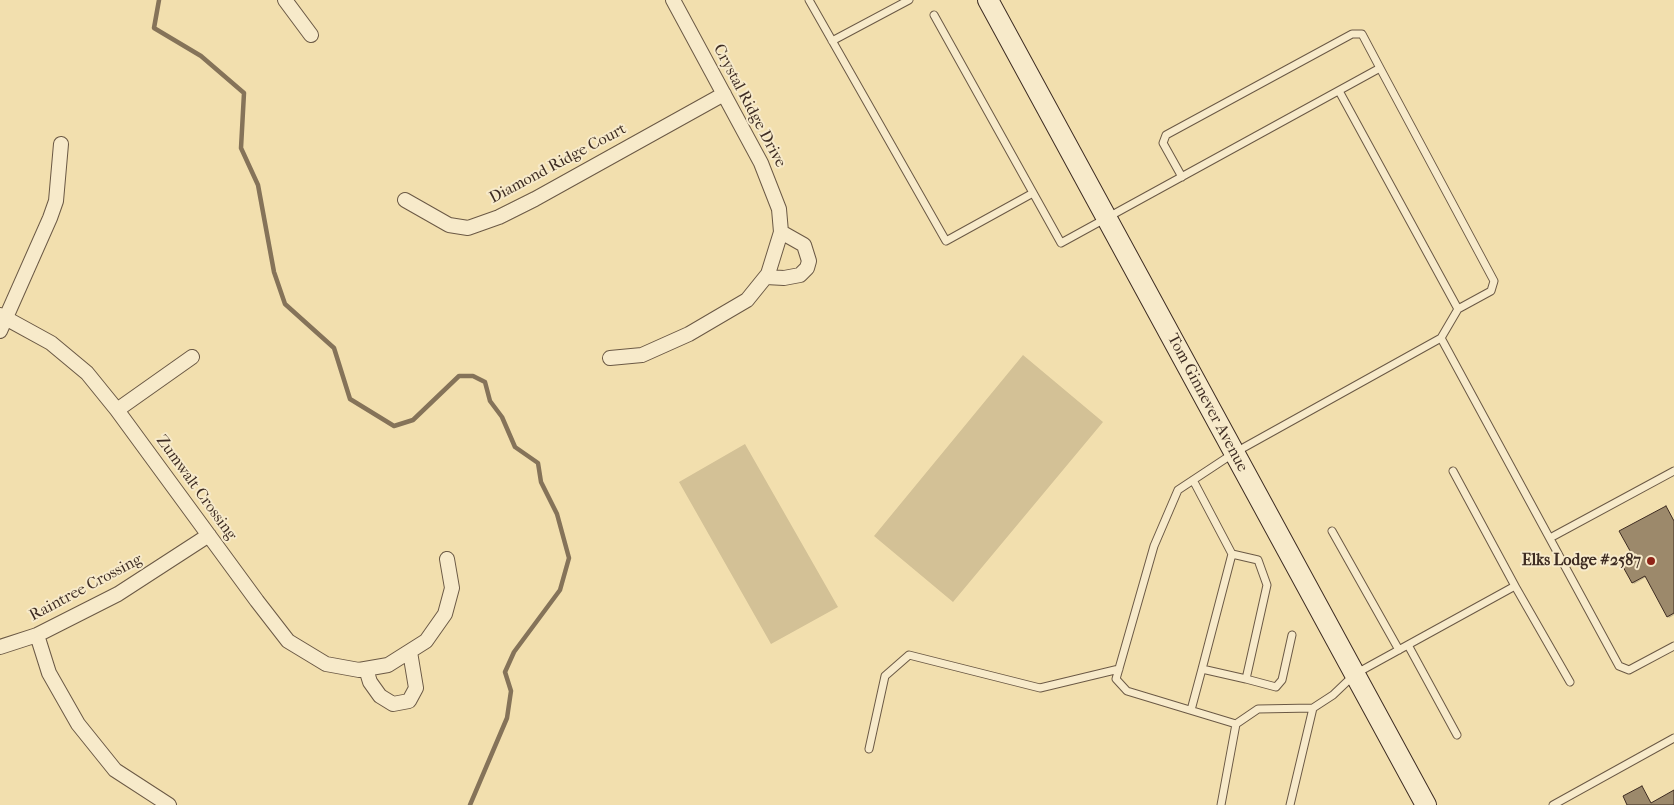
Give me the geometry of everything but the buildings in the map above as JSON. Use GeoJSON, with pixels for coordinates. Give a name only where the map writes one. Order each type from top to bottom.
{"type":"FeatureCollection","features":[{"type":"Feature","properties":{"kind":"main road","name":"Tom Ginnever Avenue"},"geometry":{"type":"LineString","coordinates":[[988,0],[1426,805]]}},
{"type":"Feature","properties":{"kind":"street"},"geometry":{"type":"LineString","coordinates":[[285,0],[311,35]]}},
{"type":"Feature","properties":{"kind":"street","name":"Crystal Ridge Drive"},"geometry":{"type":"LineString","coordinates":[[610,358],[642,355],[689,334],[747,300],[768,274],[781,232],[779,209],[761,163],[672,0]]}},
{"type":"Feature","properties":{"kind":"street","name":"Diamond Ridge Court"},"geometry":{"type":"LineString","coordinates":[[405,200],[448,225],[468,228],[498,217],[535,199],[724,94]]}},
{"type":"Feature","properties":{"kind":"street"},"geometry":{"type":"LineString","coordinates":[[0,331],[3,316],[50,218],[56,201],[61,144]]}},
{"type":"Feature","properties":{"kind":"street"},"geometry":{"type":"LineString","coordinates":[[766,277],[784,278],[800,275],[807,268],[809,261],[804,245],[781,232]]}},
{"type":"Feature","properties":{"kind":"street","name":"Zumwalt Crossing"},"geometry":{"type":"LineString","coordinates":[[3,316],[51,343],[87,373],[117,410],[288,641],[326,664],[359,670],[388,665],[426,641],[445,614],[452,588],[447,559]]}},
{"type":"Feature","properties":{"kind":"street"},"geometry":{"type":"LineString","coordinates":[[117,410],[192,357]]}},
{"type":"Feature","properties":{"kind":"street","name":"Raintree Crossing"},"geometry":{"type":"LineString","coordinates":[[0,646],[37,635],[118,594],[209,535]]}},
{"type":"Feature","properties":{"kind":"street"},"geometry":{"type":"LineString","coordinates":[[37,635],[49,673],[78,724],[115,770],[169,805]]}},
{"type":"Feature","properties":{"kind":"street"},"geometry":{"type":"LineString","coordinates":[[366,669],[370,682],[380,696],[393,704],[409,701],[416,688],[410,652]]}},
{"type":"Feature","properties":{"kind":"lane"},"geometry":{"type":"LineString","coordinates":[[809,0],[946,241],[1032,192]]}},
{"type":"Feature","properties":{"kind":"lane"},"geometry":{"type":"LineString","coordinates":[[832,41],[909,0]]}},
{"type":"Feature","properties":{"kind":"lane"},"geometry":{"type":"LineString","coordinates":[[934,15],[1061,243],[1380,68]]}},
{"type":"Feature","properties":{"kind":"lane"},"geometry":{"type":"LineString","coordinates":[[1182,178],[1164,143],[1166,135],[1352,34],[1362,34],[1494,281],[1491,291],[1458,309],[1441,338],[1234,453],[1178,490],[1154,546],[1116,679],[1127,691],[1236,724]]}},
{"type":"Feature","properties":{"kind":"lane"},"geometry":{"type":"LineString","coordinates":[[1339,91],[1458,309]]}},
{"type":"Feature","properties":{"kind":"lane"},"geometry":{"type":"LineString","coordinates":[[1441,338],[1619,666],[1629,670],[1674,646]]}},
{"type":"Feature","properties":{"kind":"lane"},"geometry":{"type":"LineString","coordinates":[[1550,538],[1674,471]]}},
{"type":"Feature","properties":{"kind":"lane"},"geometry":{"type":"LineString","coordinates":[[1453,472],[1570,682]]}},
{"type":"Feature","properties":{"kind":"lane"},"geometry":{"type":"LineString","coordinates":[[1191,710],[1232,554],[1193,480]]}},
{"type":"Feature","properties":{"kind":"lane"},"geometry":{"type":"LineString","coordinates":[[1332,531],[1399,650]]}},
{"type":"Feature","properties":{"kind":"lane"},"geometry":{"type":"LineString","coordinates":[[1232,554],[1258,560],[1267,585],[1246,679]]}},
{"type":"Feature","properties":{"kind":"lane"},"geometry":{"type":"LineString","coordinates":[[1221,805],[1236,724],[1258,709],[1313,708],[1333,695],[1355,674],[1515,586]]}},
{"type":"Feature","properties":{"kind":"lane"},"geometry":{"type":"LineString","coordinates":[[1202,669],[1276,687],[1282,680],[1292,635]]}},
{"type":"Feature","properties":{"kind":"lane"},"geometry":{"type":"LineString","coordinates":[[1408,645],[1457,735]]}},
{"type":"Feature","properties":{"kind":"lane"},"geometry":{"type":"LineString","coordinates":[[869,749],[885,676],[909,655],[1040,688],[1119,669]]}},
{"type":"Feature","properties":{"kind":"lane"},"geometry":{"type":"LineString","coordinates":[[1290,805],[1313,708]]}},
{"type":"Feature","properties":{"kind":"lane"},"geometry":{"type":"LineString","coordinates":[[1553,805],[1674,738]]}},
{"type":"Feature","properties":{"kind":"shaded area"},"geometry":{"type":"Polygon","coordinates":[[[1023,355],[1103,422],[953,602],[874,536],[1023,355]]]}},
{"type":"Feature","properties":{"kind":"shaded area"},"geometry":{"type":"Polygon","coordinates":[[[745,444],[838,607],[771,644],[679,482],[745,444]]]}},
{"type":"Feature","properties":{"kind":"waterway"},"geometry":{"type":"LineString","coordinates":[[159,0],[154,28],[201,56],[244,93],[241,148],[258,185],[274,272],[285,304],[334,348],[350,399],[394,426],[413,420],[459,376],[473,376],[485,382],[490,401],[502,417],[515,447],[538,463],[541,482],[557,514],[569,558],[560,590],[514,652],[505,672],[511,691],[507,718],[470,805]]}},
{"type":"Feature","properties":{"kind":"place","name":"Elks Lodge #2587"},"geometry":{"type":"Point","coordinates":[1651,561]}}]}
